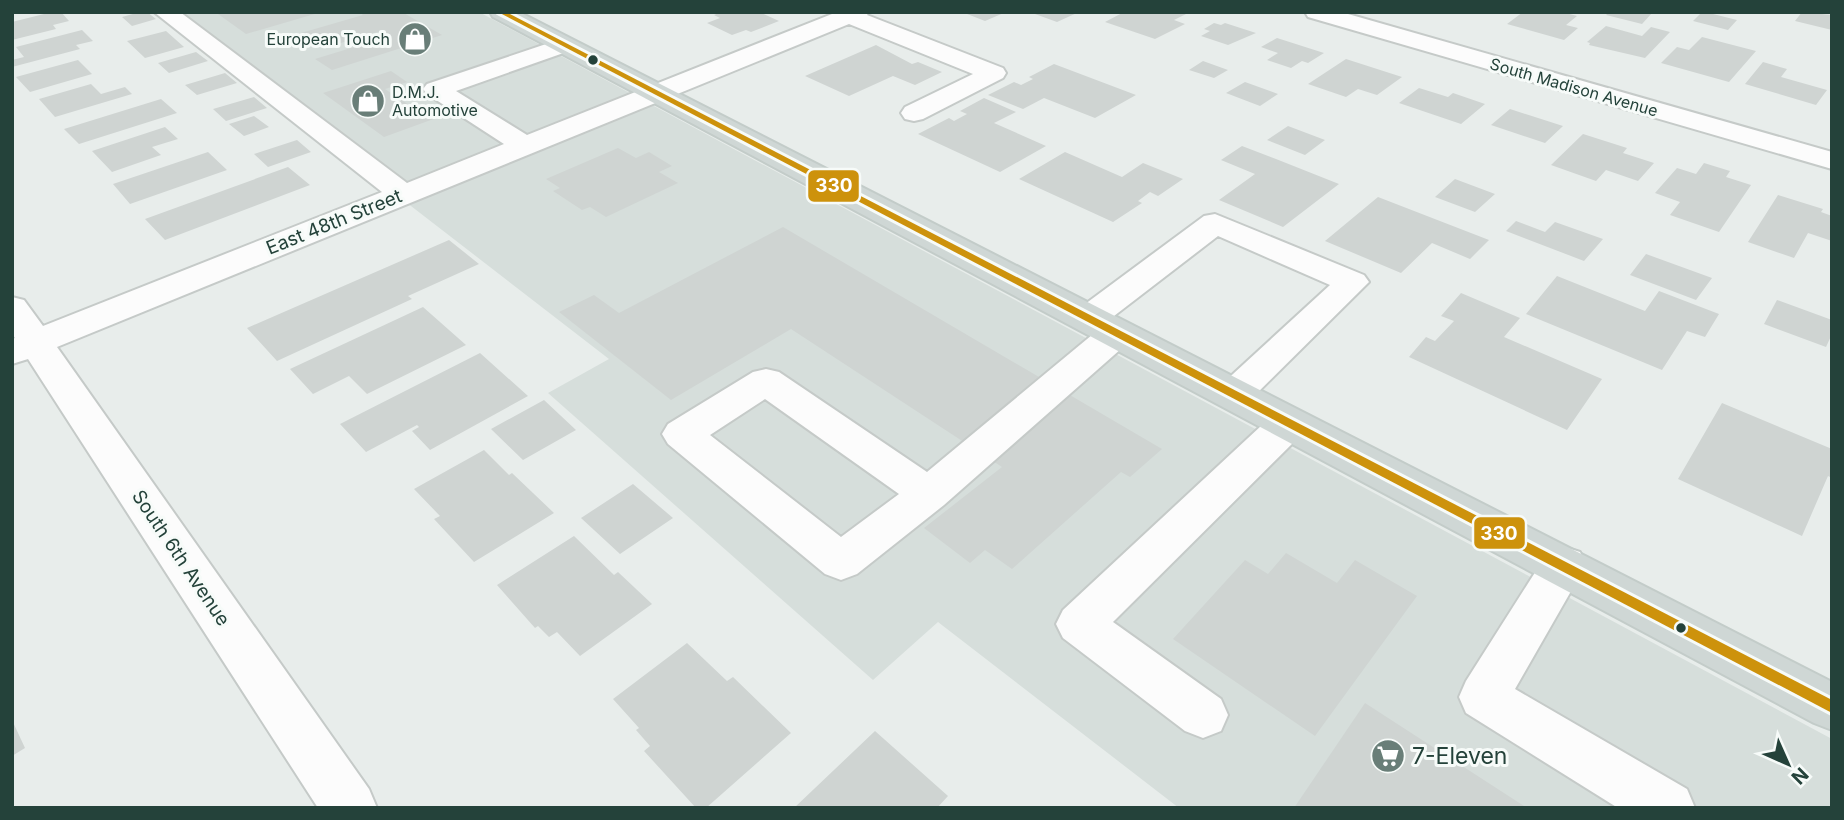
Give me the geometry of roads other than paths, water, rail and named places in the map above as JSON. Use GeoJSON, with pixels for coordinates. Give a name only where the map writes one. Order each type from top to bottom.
{"type":"FeatureCollection","features":[{"type":"Feature","properties":{"kind":"main road"},"geometry":{"type":"LineString","coordinates":[[501,12],[1832,707]]}},
{"type":"Feature","properties":{"kind":"street"},"geometry":{"type":"LineString","coordinates":[[165,12],[402,194]]}},
{"type":"Feature","properties":{"kind":"street","name":"South Madison Avenue"},"geometry":{"type":"LineString","coordinates":[[1316,12],[1832,162]]}},
{"type":"Feature","properties":{"kind":"street"},"geometry":{"type":"LineString","coordinates":[[853,14],[994,73],[914,113]]}},
{"type":"Feature","properties":{"kind":"street","name":"East 48th Street"},"geometry":{"type":"LineString","coordinates":[[20,334],[402,194],[853,14]]}},
{"type":"Feature","properties":{"kind":"street"},"geometry":{"type":"LineString","coordinates":[[525,146],[436,89],[564,45]]}},
{"type":"Feature","properties":{"kind":"street"},"geometry":{"type":"LineString","coordinates":[[929,494],[766,381],[682,434],[841,562],[929,494],[1103,325],[1215,223],[1352,282],[1234,394]]}},
{"type":"Feature","properties":{"kind":"street","name":"South 6th Avenue"},"geometry":{"type":"LineString","coordinates":[[20,334],[350,808]]}},
{"type":"Feature","properties":{"kind":"street"},"geometry":{"type":"LineString","coordinates":[[1203,715],[1080,624],[1289,423]]}},
{"type":"Feature","properties":{"kind":"street"},"geometry":{"type":"LineString","coordinates":[[1564,565],[1484,697],[1668,808]]}},
{"type":"Feature","properties":{"kind":"place","name":"European Touch"},"geometry":{"type":"Point","coordinates":[415,39]}},
{"type":"Feature","properties":{"kind":"place","name":"D.M.J. Automotive"},"geometry":{"type":"Point","coordinates":[368,101]}},
{"type":"Feature","properties":{"kind":"place","name":"7-Eleven"},"geometry":{"type":"Point","coordinates":[1388,756]}}]}
